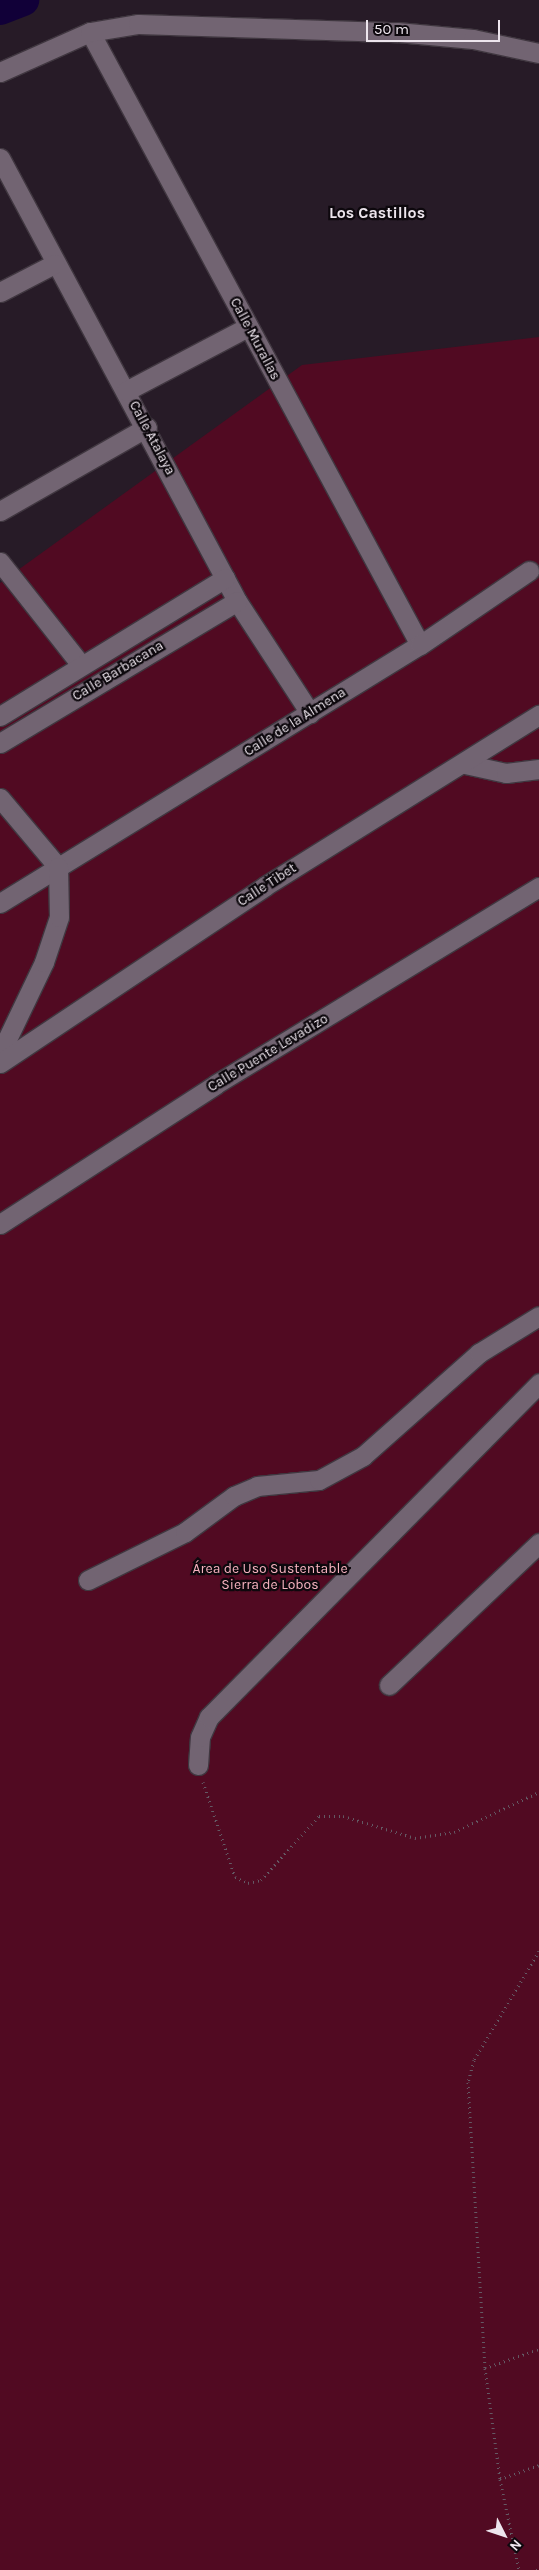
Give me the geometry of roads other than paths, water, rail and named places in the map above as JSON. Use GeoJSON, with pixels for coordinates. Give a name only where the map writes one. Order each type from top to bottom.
{"type":"FeatureCollection","features":[{"type":"Feature","properties":{"kind":"street"},"geometry":{"type":"LineString","coordinates":[[0,72],[90,32],[138,24],[196,24],[397,32],[473,39],[539,52]]}},
{"type":"Feature","properties":{"kind":"street","name":"Calle Murallas"},"geometry":{"type":"LineString","coordinates":[[90,32],[420,645]]}},
{"type":"Feature","properties":{"kind":"street","name":"Calle Atalaya"},"geometry":{"type":"LineString","coordinates":[[0,158],[54,264],[147,427],[237,601],[310,713]]}},
{"type":"Feature","properties":{"kind":"street"},"geometry":{"type":"LineString","coordinates":[[0,292],[54,264]]}},
{"type":"Feature","properties":{"kind":"street"},"geometry":{"type":"LineString","coordinates":[[126,391],[248,327]]}},
{"type":"Feature","properties":{"kind":"street"},"geometry":{"type":"LineString","coordinates":[[0,511],[147,427]]}},
{"type":"Feature","properties":{"kind":"street"},"geometry":{"type":"LineString","coordinates":[[0,562],[80,665]]}},
{"type":"Feature","properties":{"kind":"street","name":"Calle de la Almena"},"geometry":{"type":"LineString","coordinates":[[0,903],[420,645],[529,570]]}},
{"type":"Feature","properties":{"kind":"street","name":"Calle Barbacana"},"geometry":{"type":"LineString","coordinates":[[0,716],[80,665],[226,578]]}},
{"type":"Feature","properties":{"kind":"street","name":"Calle Barbacana"},"geometry":{"type":"LineString","coordinates":[[0,743],[237,601]]}},
{"type":"Feature","properties":{"kind":"street","name":"Calle Tibet"},"geometry":{"type":"LineString","coordinates":[[0,1063],[265,886],[465,764],[539,715]]}},
{"type":"Feature","properties":{"kind":"street"},"geometry":{"type":"LineString","coordinates":[[465,764],[506,773],[539,769]]}},
{"type":"Feature","properties":{"kind":"street"},"geometry":{"type":"LineString","coordinates":[[0,798],[58,867],[59,918],[44,962],[0,1054]]}},
{"type":"Feature","properties":{"kind":"street","name":"Calle Puente Levadizo"},"geometry":{"type":"LineString","coordinates":[[0,1224],[216,1084],[539,888]]}},
{"type":"Feature","properties":{"kind":"street"},"geometry":{"type":"LineString","coordinates":[[88,1580],[185,1532],[234,1496],[257,1486],[319,1480],[363,1456],[479,1353],[539,1316]]}},
{"type":"Feature","properties":{"kind":"street"},"geometry":{"type":"LineString","coordinates":[[198,1765],[200,1737],[209,1717],[539,1383]]}},
{"type":"Feature","properties":{"kind":"street"},"geometry":{"type":"LineString","coordinates":[[389,1685],[539,1543]]}},
{"type":"Feature","properties":{"kind":"waterway"},"geometry":{"type":"LineString","coordinates":[[0,9],[23,0]]}},
{"type":"Feature","properties":{"kind":"district","name":"Los Castillos"},"geometry":{"type":"Point","coordinates":[377,213]}},
{"type":"Feature","properties":{"kind":"park label","name":"Área de Uso Sustentable Sierra de Lobos"},"geometry":{"type":"Point","coordinates":[270,1578]}}]}
